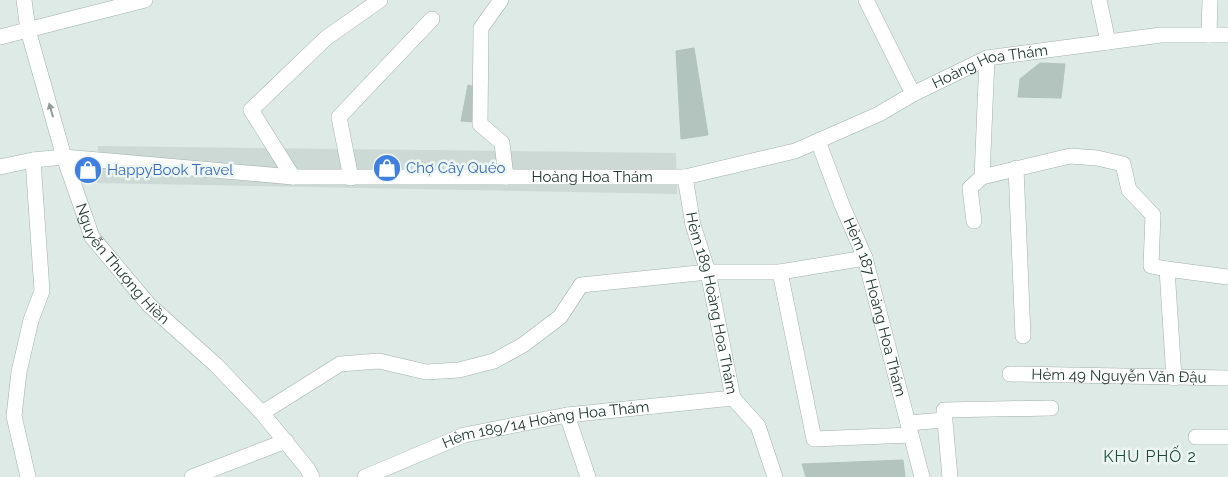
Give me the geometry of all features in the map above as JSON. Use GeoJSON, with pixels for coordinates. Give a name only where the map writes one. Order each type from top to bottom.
{"type":"FeatureCollection","features":[{"type":"Feature","properties":{"kind":"street","name":"Nguyễn Thượng Hiền"},"geometry":{"type":"LineString","coordinates":[[24,0],[28,30],[64,157],[92,237],[149,305],[216,365],[262,413],[308,468],[312,477]]}},
{"type":"Feature","properties":{"kind":"street"},"geometry":{"type":"LineString","coordinates":[[0,37],[145,0]]}},
{"type":"Feature","properties":{"kind":"street"},"geometry":{"type":"LineString","coordinates":[[293,177],[251,110],[326,38],[380,0]]}},
{"type":"Feature","properties":{"kind":"street"},"geometry":{"type":"LineString","coordinates":[[501,0],[481,28],[480,124],[502,143],[506,177]]}},
{"type":"Feature","properties":{"kind":"street"},"geometry":{"type":"LineString","coordinates":[[866,0],[913,94]]}},
{"type":"Feature","properties":{"kind":"street"},"geometry":{"type":"LineString","coordinates":[[1099,0],[1108,42]]}},
{"type":"Feature","properties":{"kind":"street"},"geometry":{"type":"LineString","coordinates":[[1209,35],[1210,0]]}},
{"type":"Feature","properties":{"kind":"street"},"geometry":{"type":"LineString","coordinates":[[351,178],[339,117],[432,19]]}},
{"type":"Feature","properties":{"kind":"street","name":"Hoàng Hoa Thám"},"geometry":{"type":"LineString","coordinates":[[0,167],[33,160],[64,157],[293,177],[685,177],[795,151],[879,114],[913,94],[987,58],[1161,35],[1228,35]]}},
{"type":"Feature","properties":{"kind":"street"},"geometry":{"type":"LineString","coordinates":[[982,177],[987,58]]}},
{"type":"Feature","properties":{"kind":"street","name":"Hẻm 187 Hoàng Hoa Thám"},"geometry":{"type":"LineString","coordinates":[[818,141],[842,205],[865,258],[922,477]]}},
{"type":"Feature","properties":{"kind":"street"},"geometry":{"type":"LineString","coordinates":[[974,221],[970,188],[982,177],[1070,156],[1097,158],[1123,164],[1129,190],[1153,215],[1151,266],[1167,270],[1228,277]]}},
{"type":"Feature","properties":{"kind":"street"},"geometry":{"type":"LineString","coordinates":[[28,477],[7,418],[31,320],[42,291],[33,160]]}},
{"type":"Feature","properties":{"kind":"street"},"geometry":{"type":"LineString","coordinates":[[1016,168],[1024,336]]}},
{"type":"Feature","properties":{"kind":"street","name":"Hẻm 189 Hoàng Hoa Thám"},"geometry":{"type":"LineString","coordinates":[[685,177],[693,226],[708,272],[733,398],[758,426],[775,477]]}},
{"type":"Feature","properties":{"kind":"street"},"geometry":{"type":"LineString","coordinates":[[262,413],[340,364],[379,361],[426,372],[459,370],[494,362],[523,345],[560,316],[581,285],[708,272],[780,272],[865,258]]}},
{"type":"Feature","properties":{"kind":"street"},"geometry":{"type":"LineString","coordinates":[[1167,270],[1174,378]]}},
{"type":"Feature","properties":{"kind":"street"},"geometry":{"type":"LineString","coordinates":[[780,272],[814,439],[910,429],[944,420]]}},
{"type":"Feature","properties":{"kind":"street","name":"Hẻm 49 Nguyễn Văn Đậu"},"geometry":{"type":"LineString","coordinates":[[1010,374],[1228,378]]}},
{"type":"Feature","properties":{"kind":"street","name":"Hẻm 189/14 Hoàng Hoa Thám"},"geometry":{"type":"LineString","coordinates":[[365,477],[464,435],[567,415],[733,398]]}},
{"type":"Feature","properties":{"kind":"street"},"geometry":{"type":"LineString","coordinates":[[950,477],[944,410],[1051,408]]}},
{"type":"Feature","properties":{"kind":"street"},"geometry":{"type":"LineString","coordinates":[[567,415],[588,477]]}},
{"type":"Feature","properties":{"kind":"street"},"geometry":{"type":"LineString","coordinates":[[1196,436],[1228,437]]}},
{"type":"Feature","properties":{"kind":"street"},"geometry":{"type":"LineString","coordinates":[[192,477],[286,442]]}},
{"type":"Feature","properties":{"kind":"shaded area","name":"Chợ Cây Quéo"},"geometry":{"type":"Polygon","coordinates":[[[98,146],[676,153],[677,194],[97,183],[98,146]]]}},
{"type":"Feature","properties":{"kind":"building"},"geometry":{"type":"Polygon","coordinates":[[[694,48],[708,135],[681,139],[676,51],[694,48]]]}},
{"type":"Feature","properties":{"kind":"building"},"geometry":{"type":"Polygon","coordinates":[[[1040,63],[1065,64],[1061,98],[1018,97],[1020,79],[1040,63]]]}},
{"type":"Feature","properties":{"kind":"building"},"geometry":{"type":"Polygon","coordinates":[[[468,85],[479,88],[475,122],[461,121],[468,85]]]}},
{"type":"Feature","properties":{"kind":"building"},"geometry":{"type":"Polygon","coordinates":[[[903,460],[905,477],[806,477],[802,464],[903,460]]]}},
{"type":"Feature","properties":{"kind":"place","name":"Chợ Cây Quéo"},"geometry":{"type":"Point","coordinates":[387,168]}},
{"type":"Feature","properties":{"kind":"place","name":"HappyBook Travel"},"geometry":{"type":"Point","coordinates":[88,170]}},
{"type":"Feature","properties":{"kind":"district","name":"KHU PHỐ 2"},"geometry":{"type":"Point","coordinates":[1150,456]}}]}
